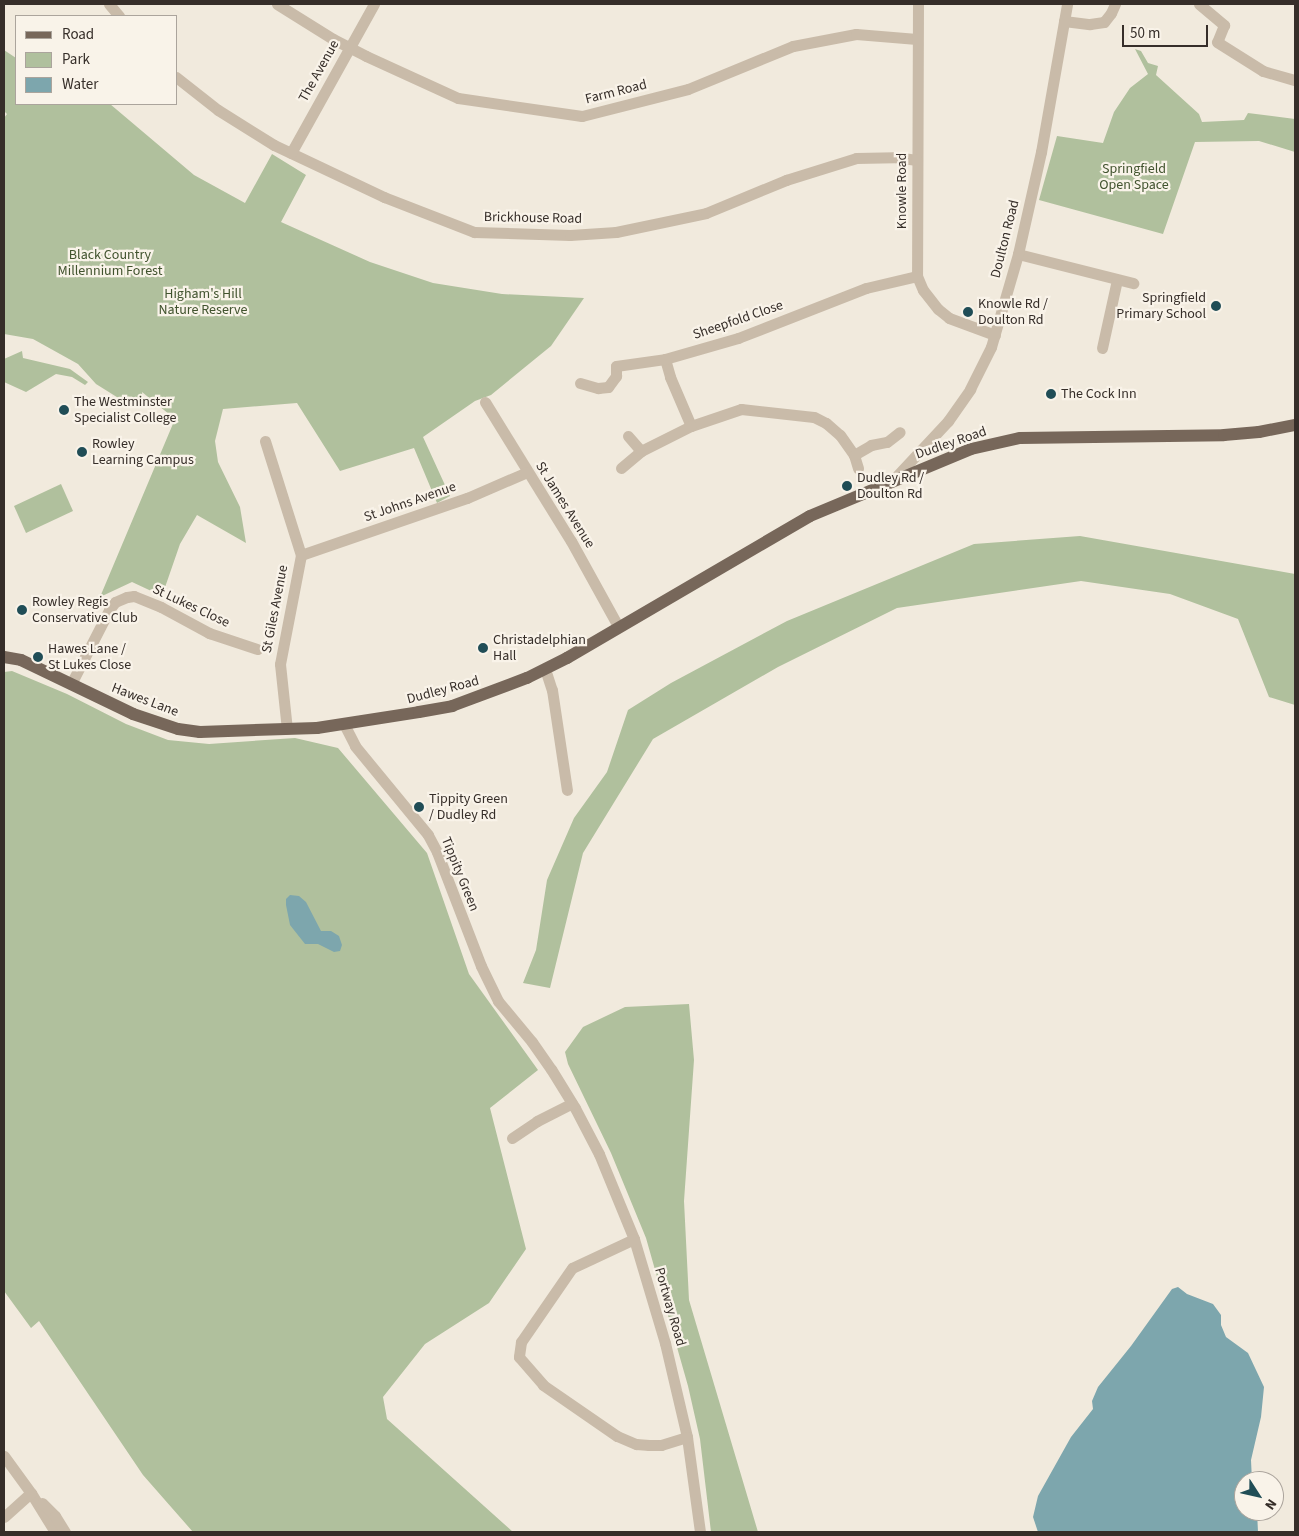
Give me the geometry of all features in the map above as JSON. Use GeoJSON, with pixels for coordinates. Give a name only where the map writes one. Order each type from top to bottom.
{"type":"FeatureCollection","features":[{"type":"Feature","properties":{"kind":"main road","name":"Dudley Road"},"geometry":{"type":"LineString","coordinates":[[345,726],[452,706],[506,687],[545,669],[810,516],[971,449],[1020,438],[1224,435],[1259,432],[1295,425]]}},
{"type":"Feature","properties":{"kind":"main road","name":"Hawes Lane"},"geometry":{"type":"LineString","coordinates":[[4,657],[21,660],[132,714],[178,729],[200,732],[345,726]]}},
{"type":"Feature","properties":{"kind":"street"},"geometry":{"type":"LineString","coordinates":[[109,4],[118,15]]}},
{"type":"Feature","properties":{"kind":"street","name":"Farm Road"},"geometry":{"type":"LineString","coordinates":[[277,4],[350,47],[413,80],[458,98],[582,116],[688,89],[793,46],[856,34],[917,39]]}},
{"type":"Feature","properties":{"kind":"street","name":"The Avenue"},"geometry":{"type":"LineString","coordinates":[[291,153],[374,4]]}},
{"type":"Feature","properties":{"kind":"street","name":"Knowle Road"},"geometry":{"type":"LineString","coordinates":[[918,4],[917,276],[923,290],[938,310],[949,318],[995,335]]}},
{"type":"Feature","properties":{"kind":"street","name":"Doulton Road"},"geometry":{"type":"LineString","coordinates":[[893,480],[933,439],[970,389],[984,365],[995,335],[1018,254],[1041,152],[1067,4]]}},
{"type":"Feature","properties":{"kind":"street"},"geometry":{"type":"LineString","coordinates":[[1064,21],[1090,24],[1104,22],[1111,14],[1115,4]]}},
{"type":"Feature","properties":{"kind":"street"},"geometry":{"type":"LineString","coordinates":[[1199,4],[1224,25],[1217,42],[1263,71],[1295,80]]}},
{"type":"Feature","properties":{"kind":"street","name":"Brickhouse Road"},"geometry":{"type":"LineString","coordinates":[[178,79],[218,110],[274,145],[384,197],[474,232],[570,235],[616,232],[706,212],[786,180],[856,158],[895,157],[917,160]]}},
{"type":"Feature","properties":{"kind":"street"},"geometry":{"type":"LineString","coordinates":[[1018,254],[1133,283]]}},
{"type":"Feature","properties":{"kind":"street","name":"Sheepfold Close"},"geometry":{"type":"LineString","coordinates":[[580,383],[603,389],[613,382],[616,366],[665,360],[738,338],[866,288],[917,276]]}},
{"type":"Feature","properties":{"kind":"street"},"geometry":{"type":"LineString","coordinates":[[1102,348],[1117,280]]}},
{"type":"Feature","properties":{"kind":"street"},"geometry":{"type":"LineString","coordinates":[[665,360],[670,377],[691,426]]}},
{"type":"Feature","properties":{"kind":"street","name":"St James Avenue"},"geometry":{"type":"LineString","coordinates":[[485,402],[571,541],[618,626]]}},
{"type":"Feature","properties":{"kind":"street"},"geometry":{"type":"LineString","coordinates":[[621,468],[641,451],[691,426],[742,409],[814,418],[834,428],[854,455],[858,468]]}},
{"type":"Feature","properties":{"kind":"street"},"geometry":{"type":"LineString","coordinates":[[854,455],[871,445],[887,442],[900,432]]}},
{"type":"Feature","properties":{"kind":"street"},"geometry":{"type":"LineString","coordinates":[[628,436],[641,451]]}},
{"type":"Feature","properties":{"kind":"street","name":"St Giles Avenue"},"geometry":{"type":"LineString","coordinates":[[265,441],[301,555],[280,664],[287,729]]}},
{"type":"Feature","properties":{"kind":"street","name":"St Johns Avenue"},"geometry":{"type":"LineString","coordinates":[[301,555],[467,498],[527,472]]}},
{"type":"Feature","properties":{"kind":"street","name":"St Lukes Close"},"geometry":{"type":"LineString","coordinates":[[71,684],[109,610],[115,602],[127,597],[134,596],[161,607],[209,633],[257,649]]}},
{"type":"Feature","properties":{"kind":"street"},"geometry":{"type":"LineString","coordinates":[[545,669],[552,690],[567,790]]}},
{"type":"Feature","properties":{"kind":"street","name":"Tippity Green"},"geometry":{"type":"LineString","coordinates":[[345,726],[355,746],[428,836],[437,852],[481,966],[498,1001],[532,1042]]}},
{"type":"Feature","properties":{"kind":"street","name":"Portway Road"},"geometry":{"type":"LineString","coordinates":[[532,1042],[572,1103],[599,1154],[634,1239],[665,1343],[687,1437],[700,1532]]}},
{"type":"Feature","properties":{"kind":"street"},"geometry":{"type":"LineString","coordinates":[[512,1138],[537,1121],[572,1103]]}},
{"type":"Feature","properties":{"kind":"street"},"geometry":{"type":"LineString","coordinates":[[634,1239],[572,1268],[521,1342],[519,1357],[543,1385],[617,1436],[636,1444],[650,1445],[661,1445],[687,1437]]}},
{"type":"Feature","properties":{"kind":"street"},"geometry":{"type":"LineString","coordinates":[[4,1456],[32,1493],[55,1532]]}},
{"type":"Feature","properties":{"kind":"street"},"geometry":{"type":"LineString","coordinates":[[4,1517],[32,1493]]}},
{"type":"Feature","properties":{"kind":"street"},"geometry":{"type":"LineString","coordinates":[[32,1493],[55,1516],[66,1532]]}},
{"type":"Feature","properties":{"kind":"green space","name":"Springfield Open Space"},"geometry":{"type":"Polygon","coordinates":[[[1135,49],[1141,51],[1148,63],[1158,66],[1156,75],[1199,114],[1202,122],[1244,120],[1248,113],[1295,119],[1295,152],[1259,141],[1195,142],[1163,234],[1039,200],[1057,136],[1103,143],[1114,112],[1130,88],[1148,74],[1135,49]]]}},
{"type":"Feature","properties":{"kind":"green space","name":"Higham's Hill Nature Reserve"},"geometry":{"type":"Polygon","coordinates":[[[4,50],[15,57],[15,105],[111,105],[194,175],[245,203],[272,154],[306,175],[281,222],[370,262],[433,283],[502,294],[584,298],[551,346],[491,395],[475,401],[423,437],[450,496],[437,503],[414,448],[340,471],[297,403],[223,409],[215,441],[218,462],[240,507],[246,543],[197,515],[180,544],[162,596],[132,582],[100,597],[175,419],[142,392],[143,404],[128,404],[96,384],[78,364],[33,339],[4,334],[4,118],[7,114],[4,111],[4,50]]]}},
{"type":"Feature","properties":{"kind":"green space"},"geometry":{"type":"Polygon","coordinates":[[[22,351],[23,358],[70,369],[88,382],[85,385],[72,377],[56,374],[26,392],[4,382],[4,359],[22,351]]]}},
{"type":"Feature","properties":{"kind":"green space"},"geometry":{"type":"Polygon","coordinates":[[[61,484],[73,511],[26,533],[14,506],[61,484]]]}},
{"type":"Feature","properties":{"kind":"green space"},"geometry":{"type":"Polygon","coordinates":[[[1080,536],[1295,574],[1295,705],[1269,697],[1238,619],[1170,594],[1081,581],[897,608],[778,667],[653,739],[583,853],[550,988],[523,983],[536,950],[547,880],[574,818],[607,772],[628,710],[671,683],[787,621],[974,544],[1080,536]]]}},
{"type":"Feature","properties":{"kind":"green space"},"geometry":{"type":"Polygon","coordinates":[[[12,671],[67,694],[126,724],[168,740],[209,744],[295,738],[338,748],[427,853],[469,974],[538,1070],[490,1108],[526,1249],[489,1303],[425,1344],[383,1397],[387,1419],[513,1532],[193,1532],[143,1475],[39,1321],[31,1328],[4,1291],[4,672],[12,671]]]}},
{"type":"Feature","properties":{"kind":"green space"},"geometry":{"type":"Polygon","coordinates":[[[689,1004],[694,1060],[684,1201],[689,1300],[758,1532],[711,1532],[700,1439],[688,1386],[646,1238],[611,1153],[568,1064],[565,1052],[583,1027],[625,1007],[689,1004]]]}},
{"type":"Feature","properties":{"kind":"water"},"geometry":{"type":"Polygon","coordinates":[[[290,895],[299,896],[306,902],[321,931],[331,931],[339,936],[342,945],[340,951],[334,952],[318,944],[305,944],[290,925],[286,899],[290,895]]]}},
{"type":"Feature","properties":{"kind":"water"},"geometry":{"type":"Polygon","coordinates":[[[1178,1287],[1187,1294],[1213,1304],[1221,1315],[1221,1325],[1226,1337],[1248,1353],[1264,1387],[1261,1417],[1251,1460],[1252,1471],[1234,1471],[1234,1521],[1257,1521],[1258,1532],[1038,1532],[1033,1517],[1038,1496],[1071,1437],[1093,1409],[1092,1401],[1098,1387],[1131,1346],[1172,1289],[1178,1287]]]}},
{"type":"Feature","properties":{"kind":"place","name":"Springfield Primary School"},"geometry":{"type":"Point","coordinates":[1216,306]}},
{"type":"Feature","properties":{"kind":"place","name":"Knowle Rd / Doulton Rd"},"geometry":{"type":"Point","coordinates":[968,312]}},
{"type":"Feature","properties":{"kind":"place","name":"The Cock Inn"},"geometry":{"type":"Point","coordinates":[1051,394]}},
{"type":"Feature","properties":{"kind":"place","name":"The Westminster Specialist College"},"geometry":{"type":"Point","coordinates":[64,410]}},
{"type":"Feature","properties":{"kind":"place","name":"Rowley Learning Campus"},"geometry":{"type":"Point","coordinates":[82,452]}},
{"type":"Feature","properties":{"kind":"place","name":"Dudley Rd / Doulton Rd"},"geometry":{"type":"Point","coordinates":[847,486]}},
{"type":"Feature","properties":{"kind":"place","name":"Rowley Regis Conservative Club"},"geometry":{"type":"Point","coordinates":[22,610]}},
{"type":"Feature","properties":{"kind":"place","name":"Christadelphian Hall"},"geometry":{"type":"Point","coordinates":[483,648]}},
{"type":"Feature","properties":{"kind":"place","name":"Hawes Lane / St Lukes Close"},"geometry":{"type":"Point","coordinates":[38,657]}},
{"type":"Feature","properties":{"kind":"place","name":"Tippity Green / Dudley Rd"},"geometry":{"type":"Point","coordinates":[419,807]}},
{"type":"Feature","properties":{"kind":"park label","name":"Black Country Millennium Forest"},"geometry":{"type":"Point","coordinates":[110,264]}}]}
